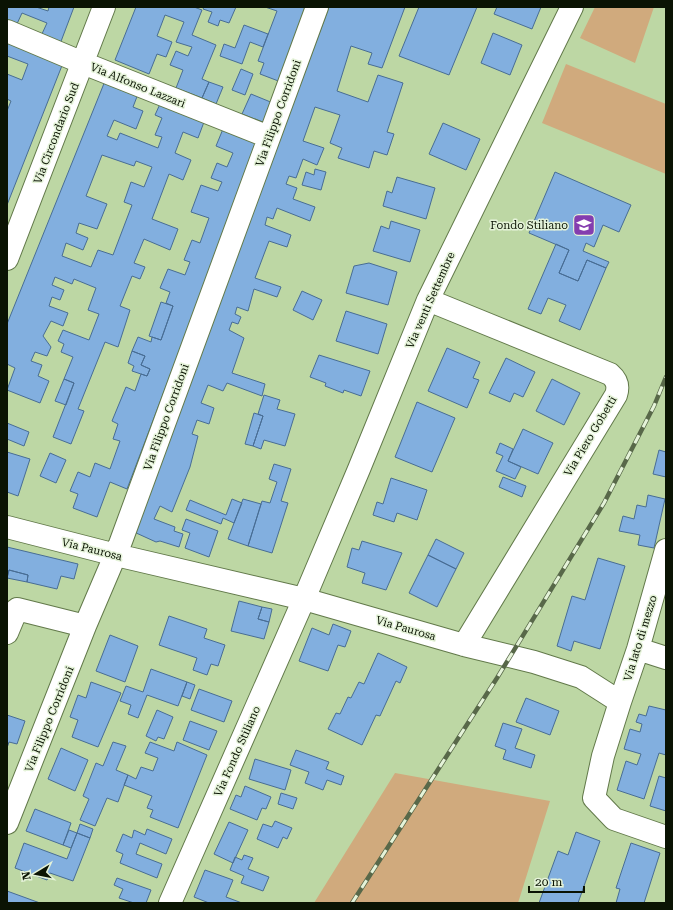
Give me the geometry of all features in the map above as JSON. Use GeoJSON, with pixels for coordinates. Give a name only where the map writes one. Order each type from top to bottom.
{"type":"FeatureCollection","features":[{"type":"Feature","properties":{"kind":"street","name":"Via Circondario Sud"},"geometry":{"type":"LineString","coordinates":[[7,259],[12,231],[83,63],[104,7]]}},
{"type":"Feature","properties":{"kind":"street","name":"Via Filippo Corridoni"},"geometry":{"type":"LineString","coordinates":[[7,823],[116,555],[317,7]]}},
{"type":"Feature","properties":{"kind":"street","name":"Via venti Settembre"},"geometry":{"type":"LineString","coordinates":[[304,599],[428,300],[572,7]]}},
{"type":"Feature","properties":{"kind":"street","name":"Via Alfonso Lazzari"},"geometry":{"type":"LineString","coordinates":[[7,31],[269,137]]}},
{"type":"Feature","properties":{"kind":"street","name":"Via Piero Gobetti"},"geometry":{"type":"LineString","coordinates":[[428,300],[610,374],[618,386],[616,395],[464,645]]}},
{"type":"Feature","properties":{"kind":"street","name":"Via Paurosa"},"geometry":{"type":"LineString","coordinates":[[7,527],[116,555],[304,599],[464,645],[534,662],[581,678],[620,702]]}},
{"type":"Feature","properties":{"kind":"street","name":"Via lato di mezzo"},"geometry":{"type":"LineString","coordinates":[[620,702],[638,649],[666,550]]}},
{"type":"Feature","properties":{"kind":"street","name":"Via Fondo Stiliano"},"geometry":{"type":"LineString","coordinates":[[170,903],[304,599]]}},
{"type":"Feature","properties":{"kind":"street"},"geometry":{"type":"LineString","coordinates":[[7,633],[17,609],[86,626]]}},
{"type":"Feature","properties":{"kind":"street"},"geometry":{"type":"LineString","coordinates":[[638,649],[666,658]]}},
{"type":"Feature","properties":{"kind":"street"},"geometry":{"type":"LineString","coordinates":[[620,702],[603,756],[594,798],[614,819],[666,837]]}},
{"type":"Feature","properties":{"kind":"shaded area"},"geometry":{"type":"Polygon","coordinates":[[[595,7],[654,7],[635,63],[580,38],[595,7]]]}},
{"type":"Feature","properties":{"kind":"shaded area"},"geometry":{"type":"Polygon","coordinates":[[[566,64],[666,104],[666,174],[542,123],[566,64]]]}},
{"type":"Feature","properties":{"kind":"shaded area"},"geometry":{"type":"Polygon","coordinates":[[[395,773],[550,801],[518,903],[314,903],[395,773]]]}},
{"type":"Feature","properties":{"kind":"building"},"geometry":{"type":"Polygon","coordinates":[[[7,7],[36,7],[48,11],[49,7],[74,7],[60,44],[41,36],[47,23],[22,13],[16,26],[7,23],[7,7]]]}},
{"type":"Feature","properties":{"kind":"building"},"geometry":{"type":"Polygon","coordinates":[[[136,7],[194,7],[202,10],[192,35],[216,45],[202,79],[209,82],[202,98],[176,88],[183,70],[170,65],[176,51],[188,56],[192,47],[176,42],[184,22],[165,15],[157,36],[172,42],[166,57],[157,54],[149,74],[115,60],[136,7]]]}},
{"type":"Feature","properties":{"kind":"building"},"geometry":{"type":"Polygon","coordinates":[[[204,7],[236,7],[229,23],[220,20],[218,26],[208,22],[212,12],[203,9],[204,7]]]}},
{"type":"Feature","properties":{"kind":"building"},"geometry":{"type":"Polygon","coordinates":[[[265,7],[308,7],[281,82],[260,74],[264,63],[258,61],[277,11],[265,7]]]}},
{"type":"Feature","properties":{"kind":"building"},"geometry":{"type":"Polygon","coordinates":[[[329,7],[405,7],[382,68],[368,64],[372,53],[351,46],[337,91],[368,102],[378,75],[403,83],[387,132],[394,134],[387,155],[374,151],[369,168],[338,158],[342,148],[330,143],[340,115],[315,107],[303,141],[324,148],[317,165],[303,159],[296,178],[289,176],[286,184],[297,188],[293,199],[315,207],[310,221],[277,208],[273,219],[267,217],[265,225],[291,235],[287,247],[269,241],[255,278],[281,287],[277,297],[254,289],[248,311],[237,307],[235,314],[241,317],[238,324],[232,322],[229,330],[244,338],[232,373],[265,384],[262,396],[227,383],[223,391],[208,385],[201,403],[214,408],[209,424],[197,420],[192,434],[198,436],[190,467],[172,512],[160,506],[154,519],[175,527],[174,531],[183,534],[179,547],[160,541],[156,542],[134,532],[329,7]]]}},
{"type":"Feature","properties":{"kind":"building"},"geometry":{"type":"Polygon","coordinates":[[[419,7],[477,7],[449,75],[399,56],[419,7]]]}},
{"type":"Feature","properties":{"kind":"building"},"geometry":{"type":"Polygon","coordinates":[[[497,7],[541,7],[532,29],[494,14],[497,7]]]}},
{"type":"Feature","properties":{"kind":"building"},"geometry":{"type":"Polygon","coordinates":[[[244,25],[268,34],[263,47],[250,42],[242,64],[220,56],[224,44],[235,48],[244,25]]]}},
{"type":"Feature","properties":{"kind":"building"},"geometry":{"type":"Polygon","coordinates":[[[493,33],[522,45],[510,75],[481,63],[493,33]]]}},
{"type":"Feature","properties":{"kind":"building"},"geometry":{"type":"Polygon","coordinates":[[[7,39],[63,63],[7,205],[7,111],[11,101],[7,99],[7,74],[22,80],[28,64],[7,56],[7,39]]]}},
{"type":"Feature","properties":{"kind":"building"},"geometry":{"type":"Polygon","coordinates":[[[241,69],[253,74],[245,95],[232,90],[241,69]]]}},
{"type":"Feature","properties":{"kind":"building"},"geometry":{"type":"Polygon","coordinates":[[[105,81],[138,94],[133,107],[143,111],[136,129],[114,120],[107,136],[117,140],[120,133],[158,148],[162,137],[155,135],[162,118],[155,115],[160,104],[204,122],[198,138],[183,132],[175,153],[191,160],[183,180],[169,174],[152,219],[178,229],[170,250],[144,239],[134,263],[145,267],[140,279],[132,276],[120,306],[130,310],[118,347],[105,342],[78,409],[84,411],[71,444],[53,437],[74,383],[64,379],[73,357],[61,352],[64,344],[58,341],[63,330],[89,340],[99,314],[88,310],[96,288],[74,279],[72,284],[55,277],[52,285],[64,290],[60,300],[52,297],[49,306],[68,313],[63,326],[51,321],[43,336],[51,347],[47,356],[35,352],[31,361],[42,365],[38,376],[49,381],[40,403],[7,390],[15,368],[7,364],[7,324],[105,81]],[[102,155],[86,196],[107,204],[97,229],[79,223],[76,233],[88,238],[83,250],[66,243],[62,256],[91,267],[98,250],[113,255],[132,205],[124,202],[131,182],[144,187],[152,167],[136,161],[134,166],[102,155]]]}},
{"type":"Feature","properties":{"kind":"building"},"geometry":{"type":"Polygon","coordinates":[[[209,82],[223,87],[216,104],[202,98],[209,82]]]}},
{"type":"Feature","properties":{"kind":"building"},"geometry":{"type":"Polygon","coordinates":[[[251,94],[273,103],[265,123],[242,114],[251,94]]]}},
{"type":"Feature","properties":{"kind":"building"},"geometry":{"type":"Polygon","coordinates":[[[443,123],[480,139],[466,170],[429,154],[443,123]]]}},
{"type":"Feature","properties":{"kind":"building"},"geometry":{"type":"Polygon","coordinates":[[[223,129],[258,144],[127,489],[110,482],[97,517],[73,508],[78,494],[70,491],[78,472],[90,477],[95,463],[110,469],[120,441],[113,439],[118,424],[112,421],[126,387],[135,391],[141,374],[147,376],[150,369],[141,365],[145,356],[132,351],[138,337],[151,342],[152,337],[161,340],[173,306],[166,303],[170,292],[160,288],[168,269],[185,275],[190,262],[184,260],[192,240],[200,243],[209,218],[191,212],[201,185],[218,191],[222,182],[211,178],[217,163],[227,167],[233,153],[216,146],[223,129]]]}},
{"type":"Feature","properties":{"kind":"building"},"geometry":{"type":"Polygon","coordinates":[[[315,169],[326,172],[321,190],[302,185],[306,172],[314,175],[315,169]]]}},
{"type":"Feature","properties":{"kind":"building"},"geometry":{"type":"Polygon","coordinates":[[[555,172],[631,205],[619,232],[603,225],[594,247],[586,243],[583,251],[609,262],[606,268],[587,260],[578,281],[559,273],[569,250],[529,233],[555,172]]]}},
{"type":"Feature","properties":{"kind":"building"},"geometry":{"type":"Polygon","coordinates":[[[397,177],[435,188],[426,219],[383,206],[387,191],[392,193],[397,177]]]}},
{"type":"Feature","properties":{"kind":"building"},"geometry":{"type":"Polygon","coordinates":[[[391,221],[420,230],[410,262],[373,251],[381,226],[389,229],[391,221]]]}},
{"type":"Feature","properties":{"kind":"building"},"geometry":{"type":"Polygon","coordinates":[[[556,244],[569,250],[559,273],[578,281],[587,260],[606,268],[580,330],[559,321],[566,305],[548,298],[541,314],[528,309],[556,244]]]}},
{"type":"Feature","properties":{"kind":"building"},"geometry":{"type":"Polygon","coordinates":[[[369,263],[397,272],[388,305],[346,293],[354,266],[369,263]]]}},
{"type":"Feature","properties":{"kind":"building"},"geometry":{"type":"Polygon","coordinates":[[[302,291],[322,300],[313,320],[293,310],[302,291]]]}},
{"type":"Feature","properties":{"kind":"building"},"geometry":{"type":"Polygon","coordinates":[[[161,302],[173,306],[161,340],[149,336],[161,302]]]}},
{"type":"Feature","properties":{"kind":"building"},"geometry":{"type":"Polygon","coordinates":[[[346,311],[387,324],[378,354],[336,341],[346,311]]]}},
{"type":"Feature","properties":{"kind":"building"},"geometry":{"type":"Polygon","coordinates":[[[447,348],[480,362],[473,378],[479,380],[467,408],[428,391],[447,348]]]}},
{"type":"Feature","properties":{"kind":"building"},"geometry":{"type":"Polygon","coordinates":[[[132,351],[145,356],[141,365],[150,369],[147,376],[132,371],[134,366],[128,363],[132,351]]]}},
{"type":"Feature","properties":{"kind":"building"},"geometry":{"type":"Polygon","coordinates":[[[319,355],[370,371],[361,396],[344,390],[343,393],[325,386],[326,383],[310,377],[319,355]]]}},
{"type":"Feature","properties":{"kind":"building"},"geometry":{"type":"Polygon","coordinates":[[[506,358],[535,372],[523,397],[514,393],[510,402],[489,393],[506,358]]]}},
{"type":"Feature","properties":{"kind":"building"},"geometry":{"type":"Polygon","coordinates":[[[64,379],[74,383],[66,405],[55,401],[64,379]]]}},
{"type":"Feature","properties":{"kind":"building"},"geometry":{"type":"Polygon","coordinates":[[[552,379],[580,393],[564,425],[536,411],[552,379]]]}},
{"type":"Feature","properties":{"kind":"building"},"geometry":{"type":"Polygon","coordinates":[[[264,395],[280,400],[277,409],[295,414],[285,446],[264,440],[261,449],[253,446],[263,416],[258,414],[264,395]]]}},
{"type":"Feature","properties":{"kind":"building"},"geometry":{"type":"Polygon","coordinates":[[[417,402],[455,418],[432,472],[395,457],[417,402]]]}},
{"type":"Feature","properties":{"kind":"building"},"geometry":{"type":"Polygon","coordinates":[[[254,413],[263,416],[253,446],[245,444],[254,413]]]}},
{"type":"Feature","properties":{"kind":"building"},"geometry":{"type":"Polygon","coordinates":[[[7,423],[29,432],[24,446],[7,439],[7,423]]]}},
{"type":"Feature","properties":{"kind":"building"},"geometry":{"type":"Polygon","coordinates":[[[523,429],[553,443],[538,474],[508,461],[523,429]]]}},
{"type":"Feature","properties":{"kind":"building"},"geometry":{"type":"Polygon","coordinates":[[[500,443],[513,449],[508,461],[521,467],[515,479],[496,471],[503,456],[496,453],[500,443]]]}},
{"type":"Feature","properties":{"kind":"building"},"geometry":{"type":"Polygon","coordinates":[[[659,450],[666,452],[666,477],[653,474],[659,450]]]}},
{"type":"Feature","properties":{"kind":"building"},"geometry":{"type":"Polygon","coordinates":[[[7,452],[30,459],[18,496],[7,492],[7,452]]]}},
{"type":"Feature","properties":{"kind":"building"},"geometry":{"type":"Polygon","coordinates":[[[50,453],[66,460],[56,483],[40,476],[50,453]]]}},
{"type":"Feature","properties":{"kind":"building"},"geometry":{"type":"Polygon","coordinates":[[[274,464],[291,469],[281,501],[288,503],[272,553],[248,546],[262,501],[270,503],[277,482],[269,479],[274,464]]]}},
{"type":"Feature","properties":{"kind":"building"},"geometry":{"type":"Polygon","coordinates":[[[503,477],[526,486],[522,497],[499,487],[503,477]]]}},
{"type":"Feature","properties":{"kind":"building"},"geometry":{"type":"Polygon","coordinates":[[[391,478],[427,490],[417,520],[397,513],[394,522],[373,515],[377,502],[383,504],[391,478]]]}},
{"type":"Feature","properties":{"kind":"building"},"geometry":{"type":"Polygon","coordinates":[[[648,495],[665,499],[654,548],[638,545],[640,535],[619,531],[623,516],[634,519],[637,505],[646,507],[648,495]]]}},
{"type":"Feature","properties":{"kind":"building"},"geometry":{"type":"Polygon","coordinates":[[[232,499],[242,503],[234,523],[223,518],[221,524],[186,510],[190,500],[226,515],[232,499]]]}},
{"type":"Feature","properties":{"kind":"building"},"geometry":{"type":"Polygon","coordinates":[[[243,499],[261,504],[248,546],[228,539],[243,499]]]}},
{"type":"Feature","properties":{"kind":"building"},"geometry":{"type":"Polygon","coordinates":[[[186,519],[218,531],[209,557],[185,548],[190,533],[182,530],[186,519]]]}},
{"type":"Feature","properties":{"kind":"building"},"geometry":{"type":"Polygon","coordinates":[[[436,539],[464,553],[456,569],[428,555],[436,539]]]}},
{"type":"Feature","properties":{"kind":"building"},"geometry":{"type":"Polygon","coordinates":[[[362,541],[402,553],[386,590],[362,583],[365,573],[347,567],[352,548],[359,550],[362,541]]]}},
{"type":"Feature","properties":{"kind":"building"},"geometry":{"type":"Polygon","coordinates":[[[7,547],[78,564],[74,579],[61,576],[57,589],[27,582],[28,575],[9,570],[7,578],[7,547]]]}},
{"type":"Feature","properties":{"kind":"building"},"geometry":{"type":"Polygon","coordinates":[[[428,555],[456,569],[437,607],[409,593],[428,555]]]}},
{"type":"Feature","properties":{"kind":"building"},"geometry":{"type":"Polygon","coordinates":[[[598,558],[625,566],[600,649],[574,641],[571,651],[557,646],[572,596],[585,600],[598,558]]]}},
{"type":"Feature","properties":{"kind":"building"},"geometry":{"type":"Polygon","coordinates":[[[9,570],[28,575],[27,582],[7,578],[9,570]]]}},
{"type":"Feature","properties":{"kind":"building"},"geometry":{"type":"Polygon","coordinates":[[[239,601],[262,607],[258,619],[269,622],[264,639],[231,631],[239,601]]]}},
{"type":"Feature","properties":{"kind":"building"},"geometry":{"type":"Polygon","coordinates":[[[262,607],[272,609],[269,622],[258,619],[262,607]]]}},
{"type":"Feature","properties":{"kind":"building"},"geometry":{"type":"Polygon","coordinates":[[[169,616],[207,629],[204,638],[225,645],[218,666],[211,664],[207,675],[193,670],[197,658],[159,645],[169,616]]]}},
{"type":"Feature","properties":{"kind":"building"},"geometry":{"type":"Polygon","coordinates":[[[333,624],[351,631],[345,647],[338,645],[328,671],[299,661],[312,628],[329,635],[333,624]]]}},
{"type":"Feature","properties":{"kind":"building"},"geometry":{"type":"Polygon","coordinates":[[[110,635],[138,646],[125,682],[96,671],[110,635]]]}},
{"type":"Feature","properties":{"kind":"building"},"geometry":{"type":"Polygon","coordinates":[[[378,653],[407,667],[400,683],[396,681],[380,716],[376,715],[362,745],[328,729],[336,713],[340,714],[348,697],[351,698],[359,682],[364,684],[378,653]]]}},
{"type":"Feature","properties":{"kind":"building"},"geometry":{"type":"Polygon","coordinates":[[[151,669],[187,682],[178,706],[147,695],[138,718],[128,714],[131,705],[120,701],[126,686],[143,692],[151,669]]]}},
{"type":"Feature","properties":{"kind":"building"},"geometry":{"type":"Polygon","coordinates":[[[91,682],[121,693],[98,747],[72,737],[78,720],[70,717],[78,695],[86,698],[91,682]]]}},
{"type":"Feature","properties":{"kind":"building"},"geometry":{"type":"Polygon","coordinates":[[[187,682],[195,685],[190,699],[182,696],[187,682]]]}},
{"type":"Feature","properties":{"kind":"building"},"geometry":{"type":"Polygon","coordinates":[[[199,689],[232,701],[224,722],[191,710],[199,689]]]}},
{"type":"Feature","properties":{"kind":"building"},"geometry":{"type":"Polygon","coordinates":[[[526,698],[559,711],[550,735],[516,722],[526,698]]]}},
{"type":"Feature","properties":{"kind":"building"},"geometry":{"type":"Polygon","coordinates":[[[649,706],[666,710],[666,755],[659,753],[644,799],[617,790],[626,761],[637,765],[641,754],[624,749],[630,729],[640,732],[642,724],[636,722],[639,714],[646,716],[649,706]]]}},
{"type":"Feature","properties":{"kind":"building"},"geometry":{"type":"Polygon","coordinates":[[[157,710],[173,717],[164,739],[158,737],[156,741],[146,736],[157,710]]]}},
{"type":"Feature","properties":{"kind":"building"},"geometry":{"type":"Polygon","coordinates":[[[7,715],[25,721],[17,744],[9,742],[7,748],[7,715]]]}},
{"type":"Feature","properties":{"kind":"building"},"geometry":{"type":"Polygon","coordinates":[[[190,721],[217,731],[209,750],[183,740],[190,721]]]}},
{"type":"Feature","properties":{"kind":"building"},"geometry":{"type":"Polygon","coordinates":[[[503,723],[522,729],[515,748],[535,755],[531,768],[503,759],[506,750],[495,746],[503,723]]]}},
{"type":"Feature","properties":{"kind":"building"},"geometry":{"type":"Polygon","coordinates":[[[113,742],[126,746],[116,770],[128,775],[118,802],[107,798],[95,826],[80,820],[89,799],[83,796],[96,763],[103,766],[113,742]]]}},
{"type":"Feature","properties":{"kind":"building"},"geometry":{"type":"Polygon","coordinates":[[[150,742],[174,751],[177,742],[207,755],[178,828],[150,817],[153,810],[147,808],[152,796],[124,785],[128,775],[136,779],[141,767],[153,771],[158,758],[145,753],[150,742]]]}},
{"type":"Feature","properties":{"kind":"building"},"geometry":{"type":"Polygon","coordinates":[[[61,748],[88,760],[75,791],[48,779],[61,748]]]}},
{"type":"Feature","properties":{"kind":"building"},"geometry":{"type":"Polygon","coordinates":[[[296,750],[329,762],[326,769],[344,776],[341,785],[327,780],[323,790],[305,783],[309,772],[290,765],[296,750]]]}},
{"type":"Feature","properties":{"kind":"building"},"geometry":{"type":"Polygon","coordinates":[[[255,759],[291,770],[285,790],[249,779],[255,759]]]}},
{"type":"Feature","properties":{"kind":"building"},"geometry":{"type":"Polygon","coordinates":[[[659,776],[666,778],[666,811],[650,806],[659,776]]]}},
{"type":"Feature","properties":{"kind":"building"},"geometry":{"type":"Polygon","coordinates":[[[245,786],[271,797],[266,809],[262,808],[257,820],[230,809],[236,795],[241,797],[245,786]]]}},
{"type":"Feature","properties":{"kind":"building"},"geometry":{"type":"Polygon","coordinates":[[[281,793],[297,798],[293,809],[278,804],[281,793]]]}},
{"type":"Feature","properties":{"kind":"building"},"geometry":{"type":"Polygon","coordinates":[[[35,809],[71,823],[63,845],[26,831],[35,809]]]}},
{"type":"Feature","properties":{"kind":"building"},"geometry":{"type":"Polygon","coordinates":[[[275,821],[292,828],[287,839],[283,837],[278,848],[257,839],[263,824],[272,827],[275,821]]]}},
{"type":"Feature","properties":{"kind":"building"},"geometry":{"type":"Polygon","coordinates":[[[229,822],[248,830],[233,863],[214,854],[229,822]]]}},
{"type":"Feature","properties":{"kind":"building"},"geometry":{"type":"Polygon","coordinates":[[[80,824],[93,829],[90,838],[77,833],[80,824]]]}},
{"type":"Feature","properties":{"kind":"building"},"geometry":{"type":"Polygon","coordinates":[[[147,829],[172,839],[166,854],[140,843],[136,854],[162,864],[157,878],[120,863],[123,854],[116,851],[123,834],[132,838],[134,830],[145,835],[147,829]]]}},
{"type":"Feature","properties":{"kind":"building"},"geometry":{"type":"Polygon","coordinates":[[[69,830],[77,833],[71,848],[63,845],[69,830]]]}},
{"type":"Feature","properties":{"kind":"building"},"geometry":{"type":"Polygon","coordinates":[[[576,832],[600,841],[578,903],[539,903],[558,851],[568,855],[576,832]]]}},
{"type":"Feature","properties":{"kind":"building"},"geometry":{"type":"Polygon","coordinates":[[[77,833],[90,838],[73,881],[50,873],[47,880],[15,868],[24,843],[67,859],[77,833]]]}},
{"type":"Feature","properties":{"kind":"building"},"geometry":{"type":"Polygon","coordinates":[[[631,843],[660,853],[644,903],[616,903],[620,889],[616,888],[631,843]]]}},
{"type":"Feature","properties":{"kind":"building"},"geometry":{"type":"Polygon","coordinates":[[[244,855],[253,858],[248,869],[269,877],[263,891],[241,883],[244,876],[230,870],[235,857],[242,860],[244,855]]]}},
{"type":"Feature","properties":{"kind":"building"},"geometry":{"type":"Polygon","coordinates":[[[205,870],[233,880],[226,897],[242,903],[209,903],[194,897],[205,870]]]}},
{"type":"Feature","properties":{"kind":"building"},"geometry":{"type":"Polygon","coordinates":[[[117,878],[151,890],[146,903],[134,903],[119,898],[123,889],[114,885],[117,878]]]}},
{"type":"Feature","properties":{"kind":"building"},"geometry":{"type":"Polygon","coordinates":[[[7,891],[40,903],[7,903],[7,891]]]}},
{"type":"Feature","properties":{"kind":"railway"},"geometry":{"type":"LineString","coordinates":[[352,903],[497,678],[604,503],[654,406],[666,377]]}},
{"type":"Feature","properties":{"kind":"place","name":"Fondo Stiliano"},"geometry":{"type":"Point","coordinates":[584,225]}}]}
